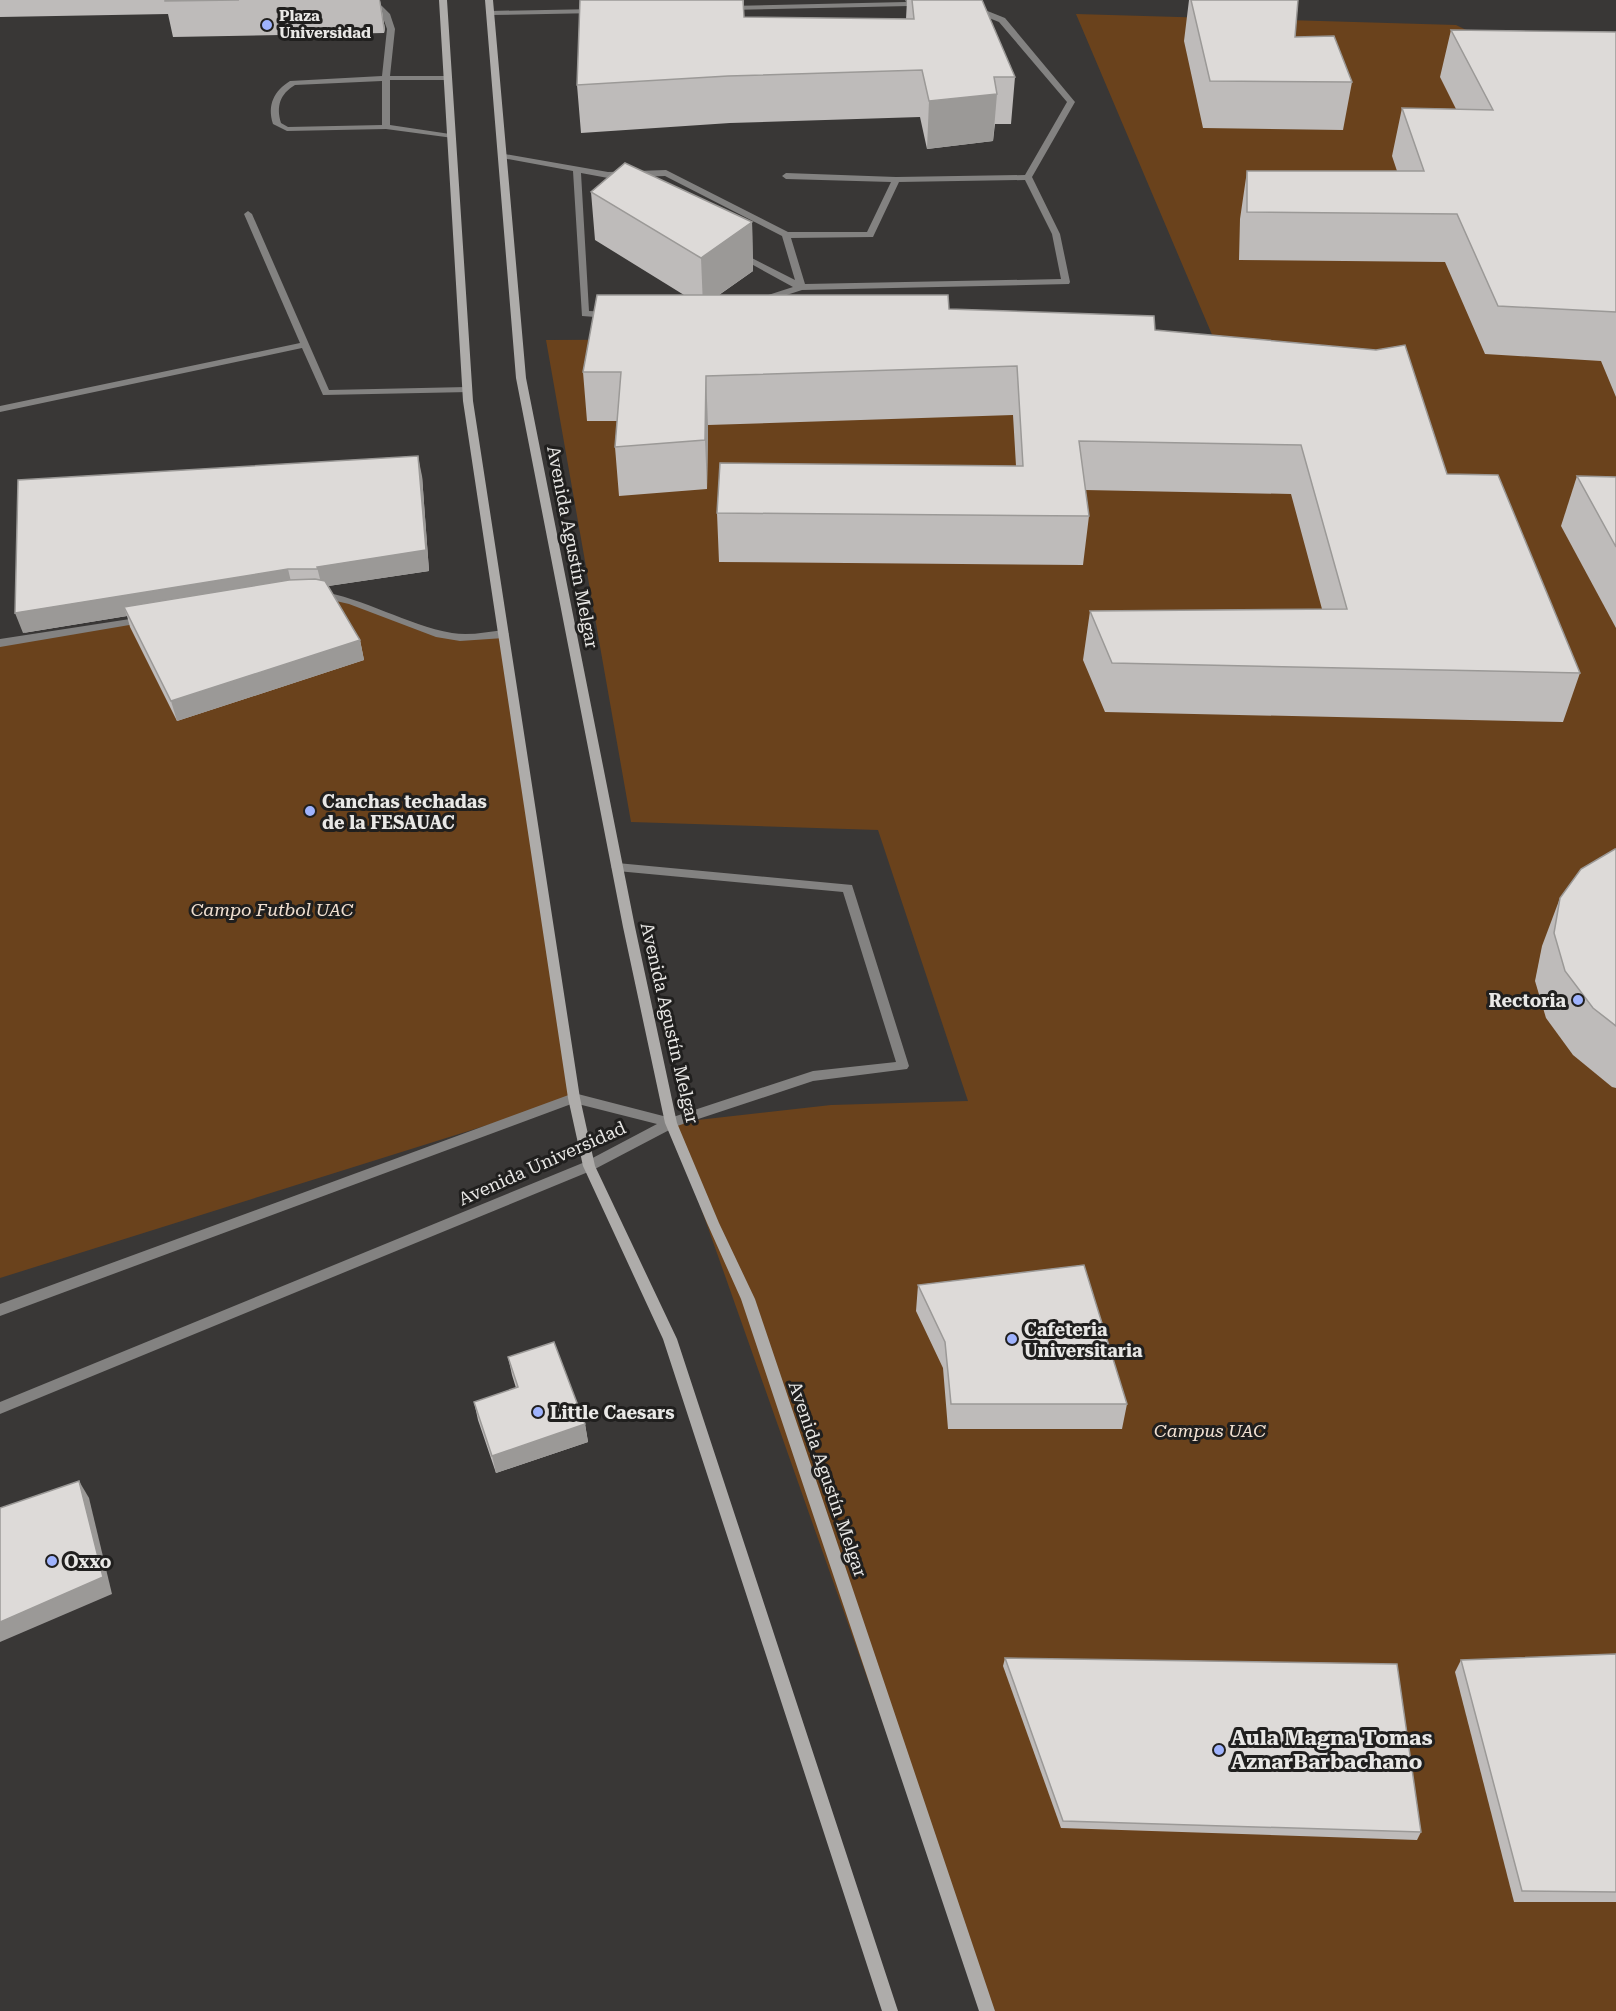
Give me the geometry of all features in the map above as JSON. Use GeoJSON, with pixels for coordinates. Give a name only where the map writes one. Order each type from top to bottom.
{"type":"FeatureCollection","features":[{"type":"Feature","properties":{"kind":"main road"},"geometry":{"type":"LineString","coordinates":[[443,0],[467,390],[574,1098],[589,1166],[670,1339],[890,2011]]}},
{"type":"Feature","properties":{"kind":"main road","name":"Avenida Agustín Melgar"},"geometry":{"type":"LineString","coordinates":[[489,0],[521,378],[617,867],[671,1123],[748,1299],[987,2011]]}},
{"type":"Feature","properties":{"kind":"street"},"geometry":{"type":"LineString","coordinates":[[372,0],[386,14],[391,29],[386,78],[386,127]]}},
{"type":"Feature","properties":{"kind":"street"},"geometry":{"type":"LineString","coordinates":[[718,8],[910,2],[921,4]]}},
{"type":"Feature","properties":{"kind":"street"},"geometry":{"type":"LineString","coordinates":[[965,6],[1002,20],[1071,102],[1028,177]]}},
{"type":"Feature","properties":{"kind":"street"},"geometry":{"type":"LineString","coordinates":[[490,13],[610,10]]}},
{"type":"Feature","properties":{"kind":"street"},"geometry":{"type":"LineString","coordinates":[[447,78],[293,82],[281,89],[277,96],[274,116],[277,124],[294,129],[386,127],[450,136]]}},
{"type":"Feature","properties":{"kind":"street"},"geometry":{"type":"LineString","coordinates":[[502,154],[577,169],[612,179],[666,174],[786,235],[870,235],[896,180]]}},
{"type":"Feature","properties":{"kind":"street"},"geometry":{"type":"LineString","coordinates":[[577,169],[585,314],[619,315]]}},
{"type":"Feature","properties":{"kind":"street"},"geometry":{"type":"LineString","coordinates":[[786,176],[896,180],[1028,177]]}},
{"type":"Feature","properties":{"kind":"street"},"geometry":{"type":"LineString","coordinates":[[747,304],[801,287],[1066,282],[1056,234],[1028,177]]}},
{"type":"Feature","properties":{"kind":"street"},"geometry":{"type":"LineString","coordinates":[[248,214],[326,393],[467,390]]}},
{"type":"Feature","properties":{"kind":"street"},"geometry":{"type":"LineString","coordinates":[[786,235],[801,287]]}},
{"type":"Feature","properties":{"kind":"street"},"geometry":{"type":"LineString","coordinates":[[730,250],[801,287]]}},
{"type":"Feature","properties":{"kind":"street"},"geometry":{"type":"LineString","coordinates":[[0,409],[304,345]]}},
{"type":"Feature","properties":{"kind":"street"},"geometry":{"type":"LineString","coordinates":[[311,594],[342,598],[419,628],[455,637],[504,634]]}},
{"type":"Feature","properties":{"kind":"street"},"geometry":{"type":"LineString","coordinates":[[0,643],[152,618]]}},
{"type":"Feature","properties":{"kind":"street"},"geometry":{"type":"LineString","coordinates":[[617,867],[848,888],[903,1066],[813,1076],[671,1123]]}},
{"type":"Feature","properties":{"kind":"street"},"geometry":{"type":"LineString","coordinates":[[0,1310],[574,1098]]}},
{"type":"Feature","properties":{"kind":"street","name":"Avenida Universidad"},"geometry":{"type":"LineString","coordinates":[[574,1098],[671,1123]]}},
{"type":"Feature","properties":{"kind":"street","name":"Avenida Universidad"},"geometry":{"type":"LineString","coordinates":[[0,1408],[589,1166],[671,1123]]}},
{"type":"Feature","properties":{"kind":"green space","name":"Campus UAC"},"geometry":{"type":"Polygon","coordinates":[[[1076,14],[1456,25],[1566,79],[1616,79],[1616,2011],[985,2011],[671,1123],[831,1105],[968,1101],[878,830],[631,822],[546,340],[1213,337],[1076,14]]]}},
{"type":"Feature","properties":{"kind":"green space","name":"Campo Futbol UAC"},"geometry":{"type":"Polygon","coordinates":[[[293,595],[342,598],[455,637],[504,634],[574,1098],[0,1278],[0,643],[293,595]]]}},
{"type":"Feature","properties":{"kind":"building"},"geometry":{"type":"Polygon","coordinates":[[[165,0],[239,0],[165,1],[165,0]]]}},
{"type":"Feature","properties":{"kind":"building"},"geometry":{"type":"Polygon","coordinates":[[[580,0],[743,0],[744,17],[914,19],[912,0],[982,0],[1015,77],[994,77],[997,94],[929,101],[922,70],[728,76],[577,85],[580,0]]]}},
{"type":"Feature","properties":{"kind":"building"},"geometry":{"type":"Polygon","coordinates":[[[1191,0],[1298,0],[1295,37],[1334,36],[1352,82],[1210,81],[1191,0]]]}},
{"type":"Feature","properties":{"kind":"building"},"geometry":{"type":"Polygon","coordinates":[[[1451,30],[1616,32],[1616,312],[1498,306],[1457,214],[1247,212],[1247,171],[1424,171],[1402,108],[1493,110],[1451,30]]]}},
{"type":"Feature","properties":{"kind":"building"},"geometry":{"type":"Polygon","coordinates":[[[625,163],[752,222],[701,258],[591,192],[625,163]]]}},
{"type":"Feature","properties":{"kind":"building"},"geometry":{"type":"Polygon","coordinates":[[[597,295],[948,295],[949,309],[1154,316],[1155,330],[1376,350],[1405,345],[1447,474],[1498,475],[1580,673],[1112,663],[1090,611],[1347,609],[1301,445],[1079,441],[1089,516],[717,513],[720,463],[1023,466],[1017,366],[706,376],[705,440],[615,447],[621,372],[583,372],[597,295]]]}},
{"type":"Feature","properties":{"kind":"building"},"geometry":{"type":"Polygon","coordinates":[[[418,456],[426,550],[317,567],[318,569],[288,569],[15,613],[18,480],[418,456]]]}},
{"type":"Feature","properties":{"kind":"building"},"geometry":{"type":"Polygon","coordinates":[[[1577,476],[1616,477],[1616,547],[1577,476]]]}},
{"type":"Feature","properties":{"kind":"building"},"geometry":{"type":"Polygon","coordinates":[[[289,580],[325,581],[360,640],[171,701],[124,607],[289,580]]]}},
{"type":"Feature","properties":{"kind":"building"},"geometry":{"type":"Polygon","coordinates":[[[1615,849],[1616,1026],[1593,1008],[1565,971],[1554,933],[1560,898],[1581,869],[1615,849]]]}},
{"type":"Feature","properties":{"kind":"building","name":"Cafeteria Universitaria"},"geometry":{"type":"Polygon","coordinates":[[[1084,1265],[1127,1404],[951,1404],[945,1342],[918,1285],[1084,1265]]]}},
{"type":"Feature","properties":{"kind":"building","name":"Little Caesars"},"geometry":{"type":"Polygon","coordinates":[[[554,1342],[585,1424],[492,1456],[474,1402],[518,1387],[508,1357],[554,1342]]]}},
{"type":"Feature","properties":{"kind":"building","name":"Oxxo"},"geometry":{"type":"Polygon","coordinates":[[[79,1481],[103,1577],[0,1622],[0,1508],[79,1481]]]}},
{"type":"Feature","properties":{"kind":"building"},"geometry":{"type":"Polygon","coordinates":[[[1616,1654],[1616,1892],[1522,1891],[1461,1660],[1616,1654]]]}},
{"type":"Feature","properties":{"kind":"building","name":"Aula Magna Tomas AznarBarbachano"},"geometry":{"type":"Polygon","coordinates":[[[1005,1658],[1397,1664],[1421,1832],[1063,1821],[1005,1658]]]}},
{"type":"Feature","properties":{"kind":"place","name":"Plaza Universidad"},"geometry":{"type":"Point","coordinates":[267,25]}},
{"type":"Feature","properties":{"kind":"place","name":"Canchas techadas de la FESAUAC"},"geometry":{"type":"Point","coordinates":[310,811]}},
{"type":"Feature","properties":{"kind":"place","name":"Rectoria"},"geometry":{"type":"Point","coordinates":[1578,1000]}},
{"type":"Feature","properties":{"kind":"place","name":"Cafeteria Universitaria"},"geometry":{"type":"Point","coordinates":[1012,1339]}},
{"type":"Feature","properties":{"kind":"place","name":"Little Caesars"},"geometry":{"type":"Point","coordinates":[538,1412]}},
{"type":"Feature","properties":{"kind":"place","name":"Oxxo"},"geometry":{"type":"Point","coordinates":[52,1561]}},
{"type":"Feature","properties":{"kind":"place","name":"Aula Magna Tomas AznarBarbachano"},"geometry":{"type":"Point","coordinates":[1219,1750]}}]}
